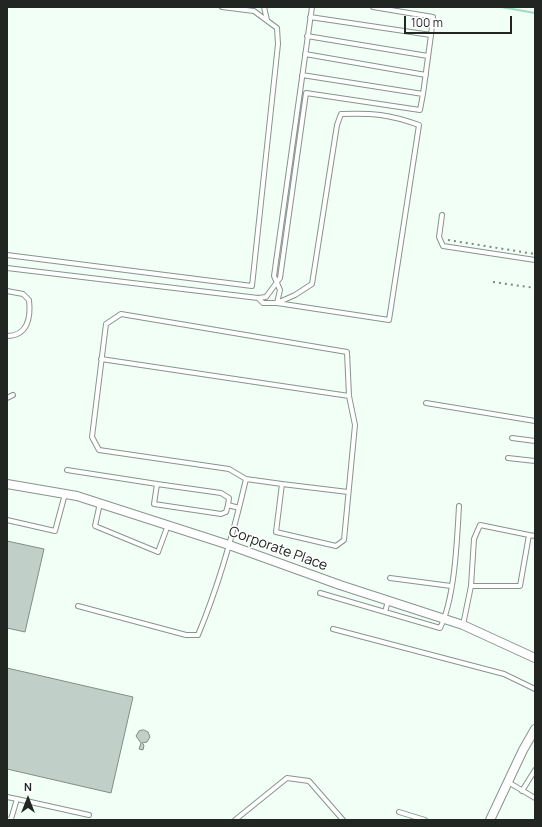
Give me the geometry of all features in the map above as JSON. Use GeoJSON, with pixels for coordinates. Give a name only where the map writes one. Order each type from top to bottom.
{"type":"FeatureCollection","features":[{"type":"Feature","properties":{"kind":"street","name":"Corporate Place"},"geometry":{"type":"LineString","coordinates":[[7,484],[65,494],[100,503],[229,544],[463,625],[535,658]]}},
{"type":"Feature","properties":{"kind":"street"},"geometry":{"type":"LineString","coordinates":[[490,820],[523,750],[535,729]]}},
{"type":"Feature","properties":{"kind":"lane"},"geometry":{"type":"LineString","coordinates":[[7,255],[252,286],[278,44],[277,28],[254,11],[222,7]]}},
{"type":"Feature","properties":{"kind":"lane"},"geometry":{"type":"LineString","coordinates":[[264,7],[267,20]]}},
{"type":"Feature","properties":{"kind":"lane"},"geometry":{"type":"LineString","coordinates":[[277,303],[280,290],[276,284],[274,276],[312,7]]}},
{"type":"Feature","properties":{"kind":"lane"},"geometry":{"type":"LineString","coordinates":[[7,268],[258,298],[266,297],[280,278],[306,93],[420,110],[433,17],[373,7]]}},
{"type":"Feature","properties":{"kind":"lane"},"geometry":{"type":"LineString","coordinates":[[310,17],[431,35]]}},
{"type":"Feature","properties":{"kind":"lane"},"geometry":{"type":"LineString","coordinates":[[307,36],[428,56]]}},
{"type":"Feature","properties":{"kind":"lane"},"geometry":{"type":"LineString","coordinates":[[305,54],[426,75]]}},
{"type":"Feature","properties":{"kind":"lane"},"geometry":{"type":"LineString","coordinates":[[302,75],[423,94]]}},
{"type":"Feature","properties":{"kind":"lane"},"geometry":{"type":"LineString","coordinates":[[258,298],[263,303],[277,303],[389,320],[419,125],[394,116],[374,113],[341,114],[337,125],[312,284],[295,295],[277,303]]}},
{"type":"Feature","properties":{"kind":"lane"},"geometry":{"type":"LineString","coordinates":[[442,215],[439,237],[443,246],[535,260]]}},
{"type":"Feature","properties":{"kind":"lane"},"geometry":{"type":"LineString","coordinates":[[7,291],[23,294],[29,300],[30,310],[26,328],[19,334],[7,336]]}},
{"type":"Feature","properties":{"kind":"lane"},"geometry":{"type":"LineString","coordinates":[[282,484],[276,532],[336,546],[344,540],[355,425],[349,396],[347,352],[121,314],[106,324],[92,437],[99,450],[229,469],[246,479],[348,492]]}},
{"type":"Feature","properties":{"kind":"lane"},"geometry":{"type":"LineString","coordinates":[[101,359],[349,396]]}},
{"type":"Feature","properties":{"kind":"lane"},"geometry":{"type":"LineString","coordinates":[[7,398],[13,395]]}},
{"type":"Feature","properties":{"kind":"lane"},"geometry":{"type":"LineString","coordinates":[[426,403],[535,421]]}},
{"type":"Feature","properties":{"kind":"lane"},"geometry":{"type":"LineString","coordinates":[[512,438],[535,441]]}},
{"type":"Feature","properties":{"kind":"lane"},"geometry":{"type":"LineString","coordinates":[[508,458],[535,461]]}},
{"type":"Feature","properties":{"kind":"lane"},"geometry":{"type":"LineString","coordinates":[[67,470],[221,493],[228,498],[226,512],[221,514],[154,504],[157,484]]}},
{"type":"Feature","properties":{"kind":"lane"},"geometry":{"type":"LineString","coordinates":[[78,606],[186,635],[198,635],[206,616],[229,544],[246,479]]}},
{"type":"Feature","properties":{"kind":"lane"},"geometry":{"type":"LineString","coordinates":[[7,520],[55,531],[65,494]]}},
{"type":"Feature","properties":{"kind":"lane"},"geometry":{"type":"LineString","coordinates":[[100,503],[95,526],[158,552],[168,524]]}},
{"type":"Feature","properties":{"kind":"lane"},"geometry":{"type":"LineString","coordinates":[[228,505],[239,508]]}},
{"type":"Feature","properties":{"kind":"lane"},"geometry":{"type":"LineString","coordinates":[[320,592],[438,629],[444,619],[451,586],[459,506]]}},
{"type":"Feature","properties":{"kind":"lane"},"geometry":{"type":"LineString","coordinates":[[463,625],[471,586],[474,539],[480,525],[535,536]]}},
{"type":"Feature","properties":{"kind":"lane"},"geometry":{"type":"LineString","coordinates":[[471,586],[520,586],[529,535]]}},
{"type":"Feature","properties":{"kind":"lane"},"geometry":{"type":"LineString","coordinates":[[390,578],[451,586]]}},
{"type":"Feature","properties":{"kind":"lane"},"geometry":{"type":"LineString","coordinates":[[385,612],[388,600]]}},
{"type":"Feature","properties":{"kind":"lane"},"geometry":{"type":"LineString","coordinates":[[333,629],[504,674],[535,689]]}},
{"type":"Feature","properties":{"kind":"lane"},"geometry":{"type":"LineString","coordinates":[[522,791],[535,770]]}},
{"type":"Feature","properties":{"kind":"lane"},"geometry":{"type":"LineString","coordinates":[[235,820],[287,778],[309,781],[343,820]]}},
{"type":"Feature","properties":{"kind":"lane"},"geometry":{"type":"LineString","coordinates":[[508,782],[535,798]]}},
{"type":"Feature","properties":{"kind":"lane"},"geometry":{"type":"LineString","coordinates":[[7,797],[89,815]]}},
{"type":"Feature","properties":{"kind":"lane"},"geometry":{"type":"LineString","coordinates":[[8,820],[11,819],[17,799]]}},
{"type":"Feature","properties":{"kind":"lane"},"geometry":{"type":"LineString","coordinates":[[399,812],[425,820]]}},
{"type":"Feature","properties":{"kind":"building"},"geometry":{"type":"Polygon","coordinates":[[[7,541],[44,549],[25,632],[7,628],[7,541]]]}},
{"type":"Feature","properties":{"kind":"building"},"geometry":{"type":"Polygon","coordinates":[[[7,668],[133,697],[111,793],[7,769],[7,668]]]}},
{"type":"Feature","properties":{"kind":"building"},"geometry":{"type":"Polygon","coordinates":[[[144,730],[148,732],[150,737],[147,742],[142,743],[144,745],[143,750],[139,749],[141,743],[136,736],[139,731],[144,730]]]}},
{"type":"Feature","properties":{"kind":"waterway"},"geometry":{"type":"LineString","coordinates":[[501,7],[535,13]]}},
{"type":"Feature","properties":{"kind":"railway"},"geometry":{"type":"LineString","coordinates":[[448,240],[535,254]]}},
{"type":"Feature","properties":{"kind":"railway"},"geometry":{"type":"LineString","coordinates":[[493,282],[535,288]]}}]}
